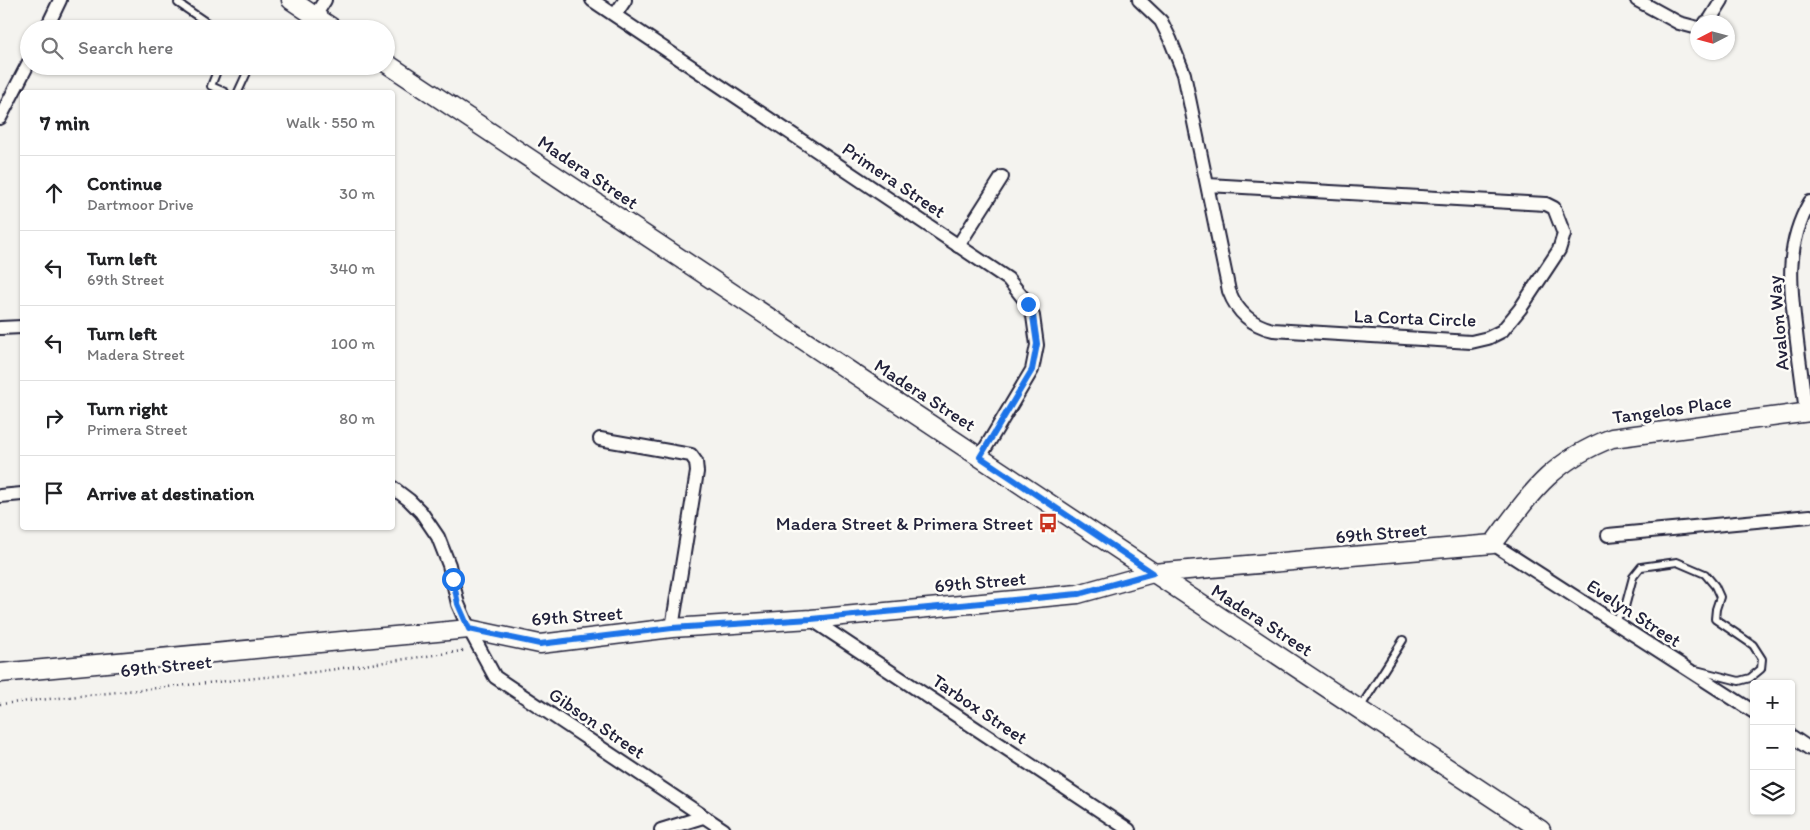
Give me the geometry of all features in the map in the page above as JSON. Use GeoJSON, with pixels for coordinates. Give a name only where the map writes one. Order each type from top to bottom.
{"type":"FeatureCollection","features":[{"type":"Feature","properties":{"kind":"street"},"geometry":{"type":"LineString","coordinates":[[50,20],[60,0]]}},
{"type":"Feature","properties":{"kind":"street"},"geometry":{"type":"LineString","coordinates":[[291,0],[321,20]]}},
{"type":"Feature","properties":{"kind":"street"},"geometry":{"type":"LineString","coordinates":[[315,16],[325,0]]}},
{"type":"Feature","properties":{"kind":"street","name":"Primera Street"},"geometry":{"type":"LineString","coordinates":[[592,0],[1008,279],[1028,304],[1033,316],[1037,344],[1032,370],[980,457]]}},
{"type":"Feature","properties":{"kind":"street"},"geometry":{"type":"LineString","coordinates":[[615,15],[624,0]]}},
{"type":"Feature","properties":{"kind":"street","name":"La Corta Circle"},"geometry":{"type":"LineString","coordinates":[[1139,0],[1160,21],[1170,39],[1184,74],[1232,299],[1242,314],[1249,320],[1264,328],[1273,330],[1471,342],[1488,338],[1502,331],[1520,309],[1559,250],[1564,234],[1554,208],[1546,204],[1208,185]]}},
{"type":"Feature","properties":{"kind":"street"},"geometry":{"type":"LineString","coordinates":[[1637,0],[1679,23],[1690,26]]}},
{"type":"Feature","properties":{"kind":"street"},"geometry":{"type":"LineString","coordinates":[[1713,15],[1722,0]]}},
{"type":"Feature","properties":{"kind":"street","name":"Madera Street"},"geometry":{"type":"LineString","coordinates":[[395,69],[1540,830]]}},
{"type":"Feature","properties":{"kind":"street"},"geometry":{"type":"LineString","coordinates":[[0,118],[22,75]]}},
{"type":"Feature","properties":{"kind":"street"},"geometry":{"type":"LineString","coordinates":[[958,246],[1002,177]]}},
{"type":"Feature","properties":{"kind":"street","name":"Avalon Way"},"geometry":{"type":"LineString","coordinates":[[1808,412],[1790,276],[1794,244],[1803,214],[1810,202]]}},
{"type":"Feature","properties":{"kind":"street"},"geometry":{"type":"LineString","coordinates":[[0,328],[20,327]]}},
{"type":"Feature","properties":{"kind":"street","name":"Tangelos Place"},"geometry":{"type":"LineString","coordinates":[[1493,544],[1535,489],[1545,479],[1566,461],[1596,444],[1612,438],[1808,412]]}},
{"type":"Feature","properties":{"kind":"street"},"geometry":{"type":"LineString","coordinates":[[600,439],[691,455],[696,462],[697,472],[672,628]]}},
{"type":"Feature","properties":{"kind":"street","name":"Gibson Street"},"geometry":{"type":"LineString","coordinates":[[395,489],[410,500],[421,512],[438,537],[449,565],[458,604],[495,677],[724,830]]}},
{"type":"Feature","properties":{"kind":"street"},"geometry":{"type":"LineString","coordinates":[[0,496],[20,494]]}},
{"type":"Feature","properties":{"kind":"street"},"geometry":{"type":"LineString","coordinates":[[1608,535],[1810,516]]}},
{"type":"Feature","properties":{"kind":"street","name":"69th Street"},"geometry":{"type":"LineString","coordinates":[[0,673],[469,629],[540,644],[672,628],[811,619],[1078,594],[1153,573],[1493,544]]}},
{"type":"Feature","properties":{"kind":"street","name":"Evelyn Street"},"geometry":{"type":"LineString","coordinates":[[1493,544],[1750,709]]}},
{"type":"Feature","properties":{"kind":"street","name":"Tarbox Street"},"geometry":{"type":"LineString","coordinates":[[811,619],[1129,830]]}},
{"type":"Feature","properties":{"kind":"street"},"geometry":{"type":"LineString","coordinates":[[1795,739],[1810,749]]}},
{"type":"Feature","properties":{"kind":"street"},"geometry":{"type":"LineString","coordinates":[[661,830],[703,817]]}},
{"type":"Feature","properties":{"kind":"lane"},"geometry":{"type":"LineString","coordinates":[[178,4],[202,20]]}},
{"type":"Feature","properties":{"kind":"lane"},"geometry":{"type":"LineString","coordinates":[[215,75],[211,86],[220,90]]}},
{"type":"Feature","properties":{"kind":"lane"},"geometry":{"type":"LineString","coordinates":[[239,90],[246,75]]}},
{"type":"Feature","properties":{"kind":"lane"},"geometry":{"type":"LineString","coordinates":[[1614,622],[1625,607],[1633,577],[1641,567],[1677,562],[1705,574],[1715,586],[1720,597],[1715,619],[1753,645],[1762,659],[1761,669],[1750,678],[1739,681],[1683,666]]}},
{"type":"Feature","properties":{"kind":"lane"},"geometry":{"type":"LineString","coordinates":[[1359,709],[1403,640]]}},
{"type":"Feature","properties":{"kind":"path","name":"69th Street"},"geometry":{"type":"LineString","coordinates":[[0,704],[315,672],[462,651],[469,629]]}},
{"type":"Feature","properties":{"kind":"place","name":"Madera Street & Primera Street"},"geometry":{"type":"Point","coordinates":[1048,523]}},
{"type":"Feature","properties":{"kind":"route"},"geometry":{"type":"LineString","coordinates":[[453,579],[458,604],[469,629],[540,644],[672,628],[811,619],[1078,594],[1153,573],[980,457],[1032,370],[1037,344],[1033,316],[1028,304]]}}]}
